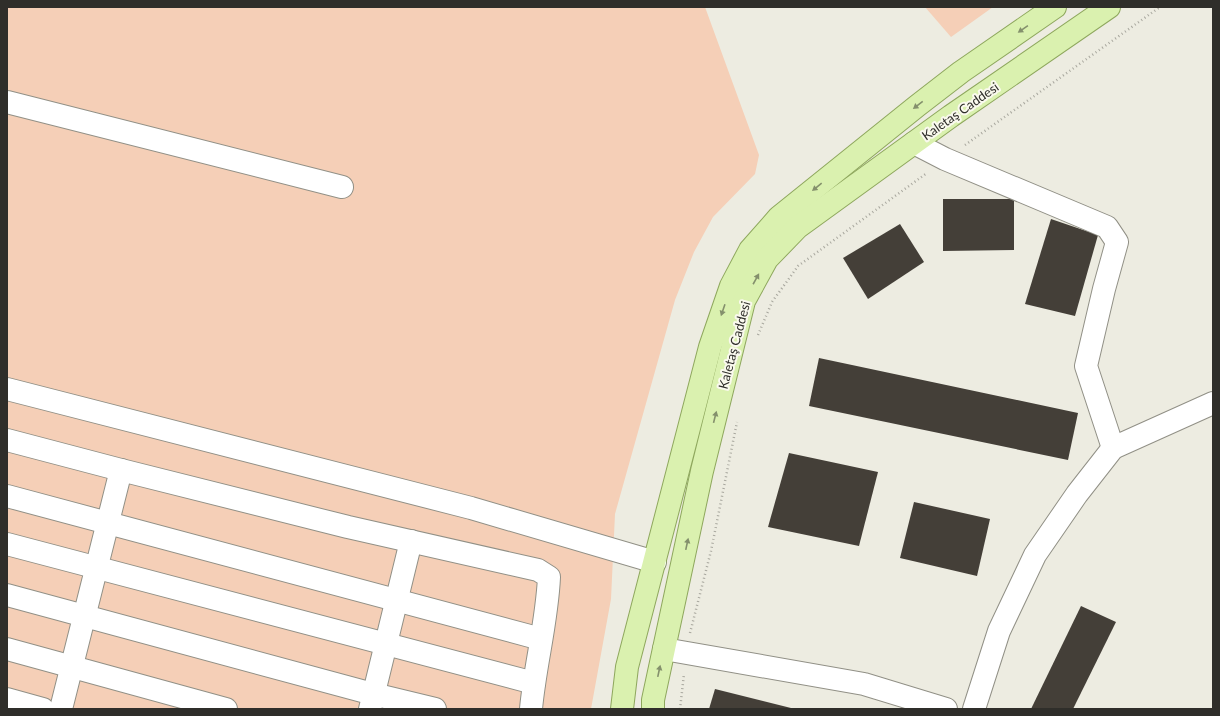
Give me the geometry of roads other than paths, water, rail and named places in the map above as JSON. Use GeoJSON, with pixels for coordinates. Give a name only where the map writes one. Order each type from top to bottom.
{"type":"FeatureCollection","features":[{"type":"Feature","properties":{"kind":"main road","name":"Kaletaş Caddesi"},"geometry":{"type":"LineString","coordinates":[[622,709],[627,667],[710,347],[731,286],[750,250],[779,217],[917,106],[961,72],[1055,7]]}},
{"type":"Feature","properties":{"kind":"main road","name":"Kaletaş Caddesi"},"geometry":{"type":"LineString","coordinates":[[653,709],[653,700],[702,471],[744,301],[767,259],[798,227],[914,143],[1109,7]]}},
{"type":"Feature","properties":{"kind":"street"},"geometry":{"type":"LineString","coordinates":[[7,102],[342,187]]}},
{"type":"Feature","properties":{"kind":"street"},"geometry":{"type":"LineString","coordinates":[[914,143],[945,159],[1107,227],[1117,242],[1104,289],[1086,366],[1113,448]]}},
{"type":"Feature","properties":{"kind":"street"},"geometry":{"type":"LineString","coordinates":[[7,389],[471,508],[655,562]]}},
{"type":"Feature","properties":{"kind":"street"},"geometry":{"type":"LineString","coordinates":[[974,709],[999,631],[1035,555],[1077,494],[1113,448],[1213,403]]}},
{"type":"Feature","properties":{"kind":"street"},"geometry":{"type":"LineString","coordinates":[[7,440],[348,527],[538,570],[549,577],[548,602],[531,709]]}},
{"type":"Feature","properties":{"kind":"street"},"geometry":{"type":"LineString","coordinates":[[61,709],[121,470]]}},
{"type":"Feature","properties":{"kind":"street"},"geometry":{"type":"LineString","coordinates":[[7,496],[108,524],[397,599],[542,639]]}},
{"type":"Feature","properties":{"kind":"street"},"geometry":{"type":"LineString","coordinates":[[372,701],[411,541]]}},
{"type":"Feature","properties":{"kind":"street"},"geometry":{"type":"LineString","coordinates":[[7,544],[534,683]]}},
{"type":"Feature","properties":{"kind":"street"},"geometry":{"type":"LineString","coordinates":[[7,595],[85,616],[372,701],[435,709]]}},
{"type":"Feature","properties":{"kind":"street"},"geometry":{"type":"LineString","coordinates":[[664,649],[864,684],[946,709]]}},
{"type":"Feature","properties":{"kind":"street"},"geometry":{"type":"LineString","coordinates":[[7,650],[226,709]]}},
{"type":"Feature","properties":{"kind":"street"},"geometry":{"type":"LineString","coordinates":[[7,699],[42,709]]}}]}
